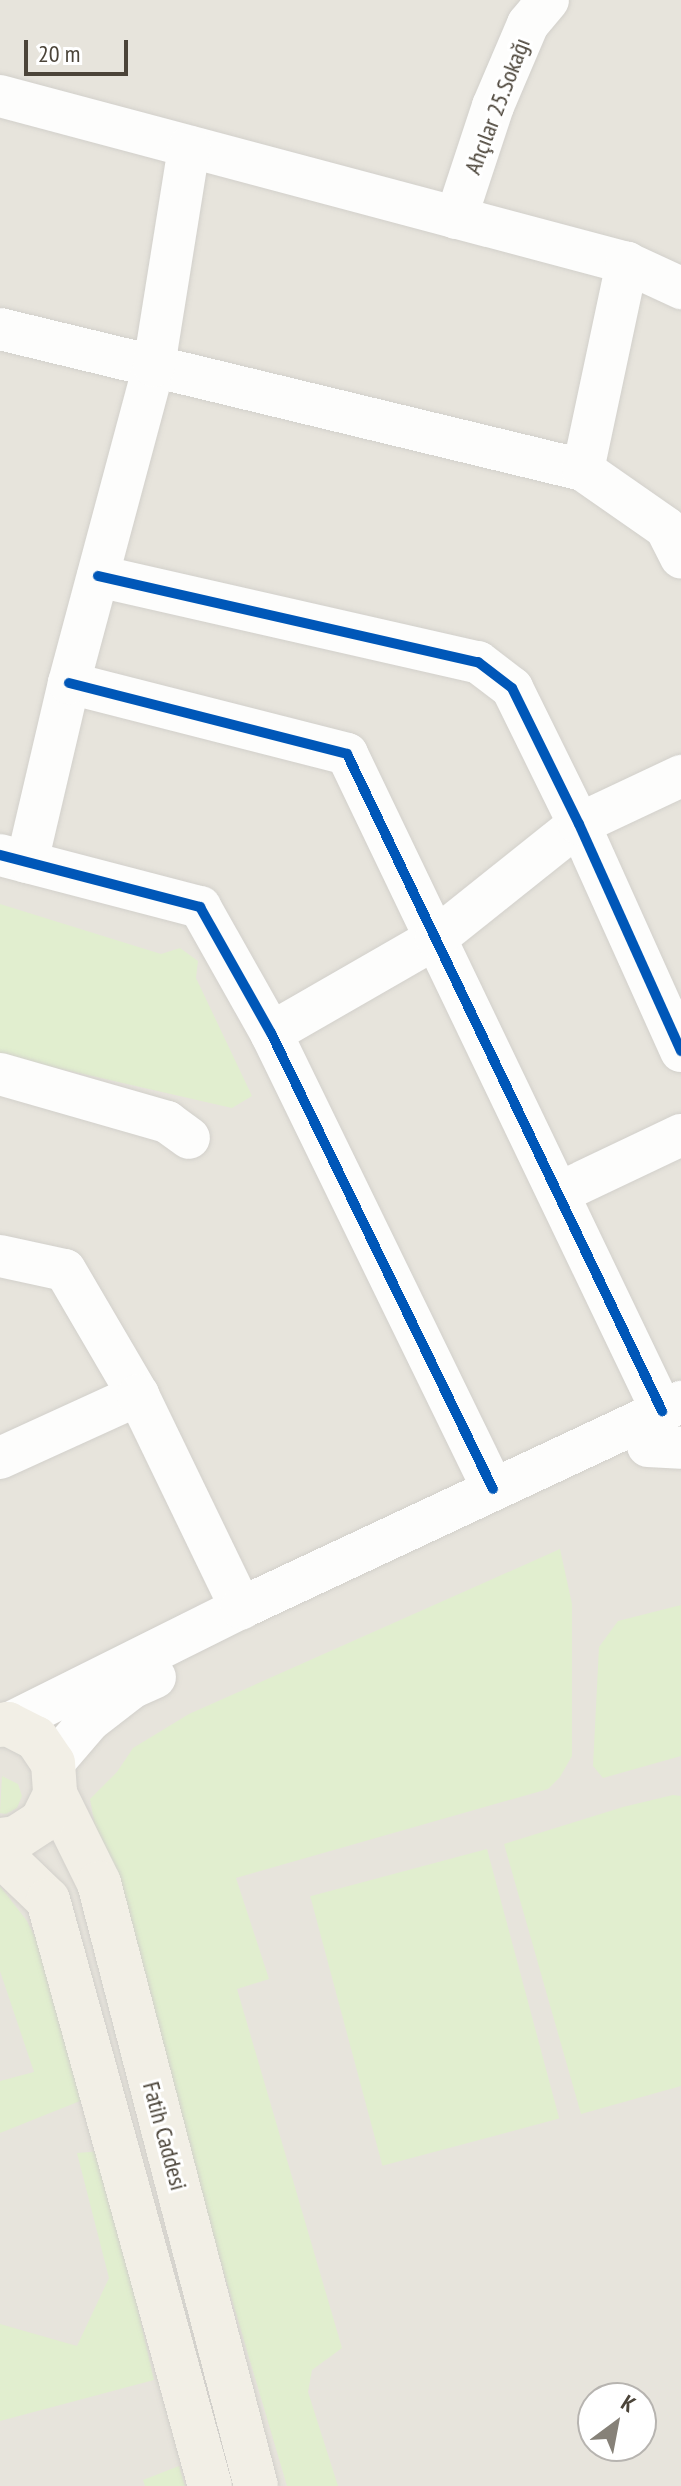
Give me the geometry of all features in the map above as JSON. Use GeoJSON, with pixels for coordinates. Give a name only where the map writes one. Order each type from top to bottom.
{"type":"FeatureCollection","features":[{"type":"Feature","properties":{"kind":"main road","name":"Fatih Caddesi"},"geometry":{"type":"LineString","coordinates":[[4,1724],[36,1738],[99,1883],[256,2486]]}},
{"type":"Feature","properties":{"kind":"main road"},"geometry":{"type":"LineString","coordinates":[[0,1840],[16,1838],[42,1821],[54,1778]]}},
{"type":"Feature","properties":{"kind":"main road","name":"Fatih Caddesi"},"geometry":{"type":"LineString","coordinates":[[0,1854],[48,1900],[210,2486]]}},
{"type":"Feature","properties":{"kind":"street","name":"Ahçılar 25.Sokağı"},"geometry":{"type":"LineString","coordinates":[[456,218],[499,92],[528,24],[548,0]]}},
{"type":"Feature","properties":{"kind":"street"},"geometry":{"type":"LineString","coordinates":[[0,96],[627,263],[681,288]]}},
{"type":"Feature","properties":{"kind":"street"},"geometry":{"type":"LineString","coordinates":[[189,147],[154,366],[69,683],[14,859],[200,907],[271,1033],[493,1489]]}},
{"type":"Feature","properties":{"kind":"street"},"geometry":{"type":"LineString","coordinates":[[583,470],[627,263]]}},
{"type":"Feature","properties":{"kind":"street"},"geometry":{"type":"LineString","coordinates":[[0,329],[583,470],[666,528],[681,557]]}},
{"type":"Feature","properties":{"kind":"street"},"geometry":{"type":"LineString","coordinates":[[98,576],[478,662],[512,688],[579,824],[681,1051]]}},
{"type":"Feature","properties":{"kind":"street"},"geometry":{"type":"LineString","coordinates":[[69,683],[347,754],[671,1428]]}},
{"type":"Feature","properties":{"kind":"street"},"geometry":{"type":"LineString","coordinates":[[271,1033],[436,938],[579,824],[681,776]]}},
{"type":"Feature","properties":{"kind":"street"},"geometry":{"type":"LineString","coordinates":[[0,1074],[167,1122],[189,1138]]}},
{"type":"Feature","properties":{"kind":"street"},"geometry":{"type":"LineString","coordinates":[[559,1193],[681,1135]]}},
{"type":"Feature","properties":{"kind":"street"},"geometry":{"type":"LineString","coordinates":[[0,1256],[65,1270],[138,1395],[241,1608]]}},
{"type":"Feature","properties":{"kind":"street"},"geometry":{"type":"LineString","coordinates":[[0,1458],[138,1395]]}},
{"type":"Feature","properties":{"kind":"street"},"geometry":{"type":"LineString","coordinates":[[4,1724],[493,1489],[671,1428]]}},
{"type":"Feature","properties":{"kind":"street"},"geometry":{"type":"LineString","coordinates":[[54,1778],[89,1721],[133,1687],[671,1428]]}},
{"type":"Feature","properties":{"kind":"shaded area"},"geometry":{"type":"Polygon","coordinates":[[[0,0],[681,0],[681,2486],[0,2486],[0,0]]]}},
{"type":"Feature","properties":{"kind":"green space"},"geometry":{"type":"Polygon","coordinates":[[[0,904],[161,954],[180,948],[198,961],[196,978],[252,1096],[232,1108],[0,1055],[0,904]]]}},
{"type":"Feature","properties":{"kind":"green space"},"geometry":{"type":"Polygon","coordinates":[[[560,1549],[572,1604],[572,1756],[560,1777],[548,1789],[236,1878],[269,1979],[237,1989],[342,2348],[312,2370],[308,2392],[338,2486],[287,2486],[99,1850],[90,1799],[117,1772],[133,1748],[189,1714],[560,1549]]]}},
{"type":"Feature","properties":{"kind":"green space"},"geometry":{"type":"Polygon","coordinates":[[[681,1605],[681,1756],[603,1778],[593,1766],[599,1647],[618,1621],[681,1605]]]}},
{"type":"Feature","properties":{"kind":"green space"},"geometry":{"type":"Polygon","coordinates":[[[2,1776],[18,1784],[22,1796],[17,1808],[6,1814],[0,1813],[2,1776]]]}},
{"type":"Feature","properties":{"kind":"green space"},"geometry":{"type":"Polygon","coordinates":[[[673,1795],[681,1796],[681,2086],[581,2114],[504,1844],[673,1795]]]}},
{"type":"Feature","properties":{"kind":"green space"},"geometry":{"type":"Polygon","coordinates":[[[487,1849],[559,2118],[382,2166],[310,1896],[487,1849]]]}},
{"type":"Feature","properties":{"kind":"green space"},"geometry":{"type":"Polygon","coordinates":[[[0,1886],[27,1921],[57,1981],[85,2099],[0,2133],[0,2081],[34,2072],[0,1971],[0,1886]]]}},
{"type":"Feature","properties":{"kind":"green space"},"geometry":{"type":"Polygon","coordinates":[[[102,2151],[154,2380],[0,2421],[0,2324],[77,2346],[109,2278],[77,2153],[102,2151]]]}},
{"type":"Feature","properties":{"kind":"green space"},"geometry":{"type":"Polygon","coordinates":[[[179,2466],[185,2486],[145,2486],[143,2480],[179,2466]]]}},
{"type":"Feature","properties":{"kind":"cycle path"},"geometry":{"type":"LineString","coordinates":[[98,576],[478,662],[512,688],[579,824],[681,1051]]}},
{"type":"Feature","properties":{"kind":"cycle path"},"geometry":{"type":"LineString","coordinates":[[69,683],[347,754],[662,1411]]}},
{"type":"Feature","properties":{"kind":"cycle path"},"geometry":{"type":"LineString","coordinates":[[0,855],[200,907],[271,1033],[493,1489]]}}]}
